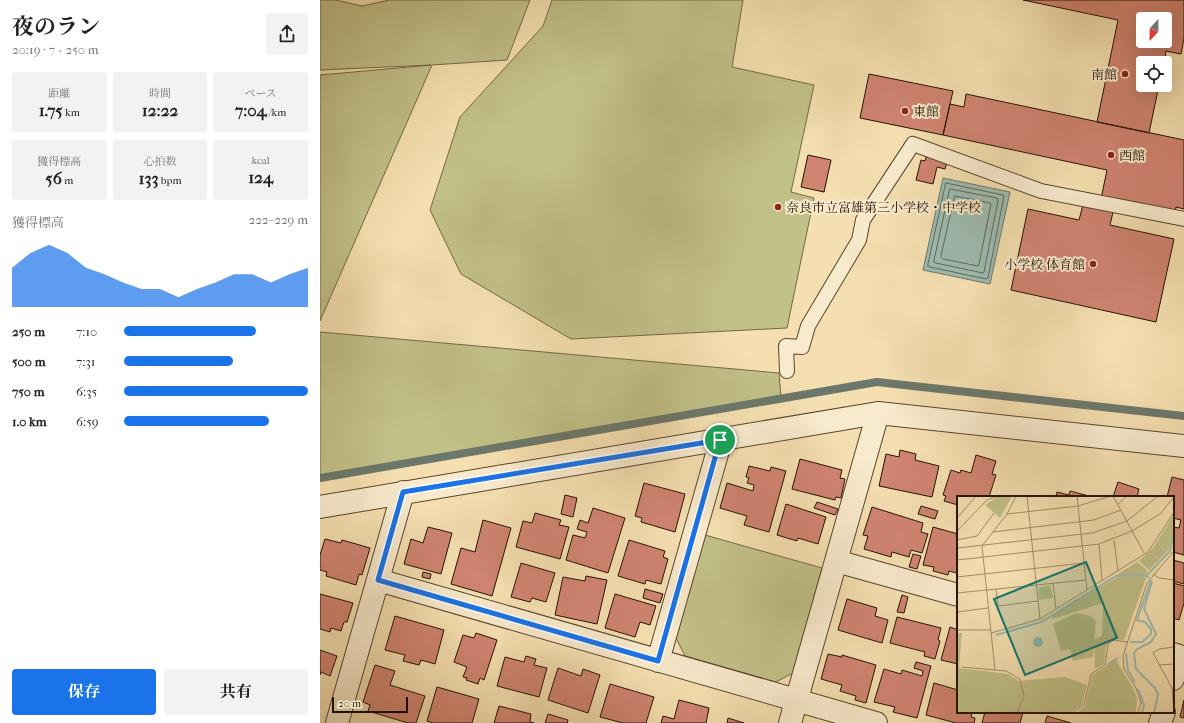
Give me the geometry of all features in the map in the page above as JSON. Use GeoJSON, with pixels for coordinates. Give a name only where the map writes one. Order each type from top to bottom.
{"type":"FeatureCollection","features":[{"type":"Feature","properties":{"kind":"street"},"geometry":{"type":"LineString","coordinates":[[790,723],[878,413]]}},
{"type":"Feature","properties":{"kind":"street"},"geometry":{"type":"LineString","coordinates":[[320,507],[878,413],[1184,446]]}},
{"type":"Feature","properties":{"kind":"street"},"geometry":{"type":"LineString","coordinates":[[658,661],[720,440]]}},
{"type":"Feature","properties":{"kind":"street"},"geometry":{"type":"LineString","coordinates":[[342,722],[378,580],[403,492]]}},
{"type":"Feature","properties":{"kind":"street"},"geometry":{"type":"LineString","coordinates":[[836,561],[957,595]]}},
{"type":"Feature","properties":{"kind":"street"},"geometry":{"type":"LineString","coordinates":[[378,580],[876,723]]}},
{"type":"Feature","properties":{"kind":"street"},"geometry":{"type":"LineString","coordinates":[[1174,654],[1180,656],[1174,676]]}},
{"type":"Feature","properties":{"kind":"street"},"geometry":{"type":"LineString","coordinates":[[1160,723],[1164,713]]}},
{"type":"Feature","properties":{"kind":"lane"},"geometry":{"type":"LineString","coordinates":[[787,371],[786,346],[802,347],[808,326],[859,240],[863,220],[912,144],[1041,190],[1184,220]]}},
{"type":"Feature","properties":{"kind":"shaded area"},"geometry":{"type":"Polygon","coordinates":[[[320,0],[336,0],[362,6],[389,0],[530,0],[507,60],[432,65],[320,321],[320,75],[431,65],[320,70],[320,0]]]}},
{"type":"Feature","properties":{"kind":"shaded area"},"geometry":{"type":"Polygon","coordinates":[[[552,0],[743,0],[732,67],[814,85],[791,192],[814,198],[787,328],[571,339],[461,274],[430,210],[460,117],[543,26],[552,0]]]}},
{"type":"Feature","properties":{"kind":"shaded area"},"geometry":{"type":"Polygon","coordinates":[[[320,332],[779,373],[781,397],[320,476],[320,332]]]}},
{"type":"Feature","properties":{"kind":"shaded area"},"geometry":{"type":"Polygon","coordinates":[[[705,535],[822,568],[793,673],[776,682],[685,656],[676,638],[705,535]]]}},
{"type":"Feature","properties":{"kind":"water"},"geometry":{"type":"Polygon","coordinates":[[[943,178],[1010,192],[990,284],[923,270],[943,178]]]}},
{"type":"Feature","properties":{"kind":"building","name":"南館"},"geometry":{"type":"Polygon","coordinates":[[[1023,0],[1184,0],[1184,38],[1181,54],[1166,51],[1165,56],[1136,56],[1136,92],[1158,92],[1149,133],[1097,122],[1118,20],[1023,0]]]}},
{"type":"Feature","properties":{"kind":"building","name":"東館"},"geometry":{"type":"Polygon","coordinates":[[[869,74],[953,91],[943,135],[860,118],[869,74]]]}},
{"type":"Feature","properties":{"kind":"building","name":"西館"},"geometry":{"type":"Polygon","coordinates":[[[966,94],[1184,140],[1184,209],[1176,207],[1175,215],[1101,199],[1107,170],[943,135],[950,104],[964,107],[966,94]]]}},
{"type":"Feature","properties":{"kind":"building"},"geometry":{"type":"Polygon","coordinates":[[[927,154],[948,159],[945,169],[937,167],[933,184],[916,180],[921,160],[925,161],[927,154]]]}},
{"type":"Feature","properties":{"kind":"building"},"geometry":{"type":"Polygon","coordinates":[[[808,155],[831,160],[824,192],[801,187],[808,155]]]}},
{"type":"Feature","properties":{"kind":"building","name":"小学校 体育館"},"geometry":{"type":"Polygon","coordinates":[[[1084,201],[1114,208],[1110,225],[1174,239],[1156,322],[1011,290],[1028,209],[1079,220],[1084,201]]]}},
{"type":"Feature","properties":{"kind":"building"},"geometry":{"type":"Polygon","coordinates":[[[900,450],[916,454],[915,460],[939,466],[932,497],[879,486],[886,454],[899,457],[900,450]]]}},
{"type":"Feature","properties":{"kind":"building"},"geometry":{"type":"Polygon","coordinates":[[[976,455],[996,461],[992,474],[996,475],[989,496],[957,496],[957,505],[944,501],[946,496],[943,495],[951,470],[960,473],[961,470],[971,473],[976,455]]]}},
{"type":"Feature","properties":{"kind":"building"},"geometry":{"type":"Polygon","coordinates":[[[800,459],[842,470],[840,478],[845,479],[841,498],[836,497],[835,500],[792,489],[800,459]]]}},
{"type":"Feature","properties":{"kind":"building"},"geometry":{"type":"Polygon","coordinates":[[[749,466],[770,471],[771,467],[786,471],[769,532],[744,525],[747,516],[720,508],[727,483],[753,491],[754,485],[747,483],[749,478],[746,477],[749,466]]]}},
{"type":"Feature","properties":{"kind":"building"},"geometry":{"type":"Polygon","coordinates":[[[1172,477],[1184,480],[1184,555],[1174,552],[1174,527],[1179,528],[1181,520],[1174,518],[1174,496],[1167,496],[1172,477]]]}},
{"type":"Feature","properties":{"kind":"building"},"geometry":{"type":"Polygon","coordinates":[[[1118,482],[1139,489],[1137,496],[1113,496],[1118,482]]]}},
{"type":"Feature","properties":{"kind":"building"},"geometry":{"type":"Polygon","coordinates":[[[644,483],[685,494],[675,532],[641,522],[642,518],[635,516],[644,483]]]}},
{"type":"Feature","properties":{"kind":"building"},"geometry":{"type":"Polygon","coordinates":[[[1070,491],[1089,496],[1056,496],[1057,492],[1069,495],[1070,491]]]}},
{"type":"Feature","properties":{"kind":"building"},"geometry":{"type":"Polygon","coordinates":[[[565,495],[577,498],[573,517],[561,514],[565,495]]]}},
{"type":"Feature","properties":{"kind":"building"},"geometry":{"type":"Polygon","coordinates":[[[817,502],[838,509],[835,515],[814,508],[817,502]]]}},
{"type":"Feature","properties":{"kind":"building"},"geometry":{"type":"Polygon","coordinates":[[[786,504],[826,517],[818,544],[798,538],[797,541],[777,535],[786,504]]]}},
{"type":"Feature","properties":{"kind":"building"},"geometry":{"type":"Polygon","coordinates":[[[921,506],[938,511],[935,519],[918,514],[921,506]]]}},
{"type":"Feature","properties":{"kind":"building"},"geometry":{"type":"Polygon","coordinates":[[[872,507],[923,523],[921,532],[928,534],[922,553],[911,550],[909,557],[892,552],[891,557],[864,549],[868,536],[863,535],[872,507]]]}},
{"type":"Feature","properties":{"kind":"building"},"geometry":{"type":"Polygon","coordinates":[[[593,508],[625,518],[608,573],[566,560],[573,535],[585,538],[587,532],[577,529],[580,520],[588,523],[593,508]]]}},
{"type":"Feature","properties":{"kind":"building"},"geometry":{"type":"Polygon","coordinates":[[[535,513],[561,520],[559,525],[569,527],[560,559],[516,547],[523,521],[532,523],[535,513]]]}},
{"type":"Feature","properties":{"kind":"building"},"geometry":{"type":"Polygon","coordinates":[[[483,520],[511,528],[492,596],[451,584],[461,548],[475,552],[483,520]]]}},
{"type":"Feature","properties":{"kind":"building"},"geometry":{"type":"Polygon","coordinates":[[[428,527],[452,533],[441,574],[404,564],[411,539],[423,543],[428,527]]]}},
{"type":"Feature","properties":{"kind":"building"},"geometry":{"type":"Polygon","coordinates":[[[933,527],[957,534],[957,573],[949,571],[948,575],[933,571],[934,567],[923,565],[933,527]]]}},
{"type":"Feature","properties":{"kind":"building"},"geometry":{"type":"Polygon","coordinates":[[[325,539],[341,543],[342,540],[370,548],[362,575],[359,574],[356,585],[326,576],[327,572],[320,570],[320,555],[325,539]]]}},
{"type":"Feature","properties":{"kind":"building"},"geometry":{"type":"Polygon","coordinates":[[[629,540],[665,551],[663,557],[668,559],[661,584],[646,580],[645,584],[618,576],[629,540]]]}},
{"type":"Feature","properties":{"kind":"building"},"geometry":{"type":"Polygon","coordinates":[[[913,554],[921,556],[917,569],[909,567],[913,554]]]}},
{"type":"Feature","properties":{"kind":"building"},"geometry":{"type":"Polygon","coordinates":[[[1174,560],[1184,563],[1184,584],[1174,581],[1174,560]]]}},
{"type":"Feature","properties":{"kind":"building"},"geometry":{"type":"Polygon","coordinates":[[[521,563],[555,573],[546,602],[532,598],[530,602],[511,597],[521,563]]]}},
{"type":"Feature","properties":{"kind":"building"},"geometry":{"type":"Polygon","coordinates":[[[423,572],[431,574],[430,579],[422,577],[423,572]]]}},
{"type":"Feature","properties":{"kind":"building"},"geometry":{"type":"Polygon","coordinates":[[[586,576],[607,580],[597,624],[555,615],[563,577],[585,581],[586,576]]]}},
{"type":"Feature","properties":{"kind":"building"},"geometry":{"type":"Polygon","coordinates":[[[1174,583],[1184,586],[1184,603],[1179,620],[1174,618],[1174,583]]]}},
{"type":"Feature","properties":{"kind":"building"},"geometry":{"type":"Polygon","coordinates":[[[645,589],[663,594],[660,603],[643,598],[645,589]]]}},
{"type":"Feature","properties":{"kind":"building"},"geometry":{"type":"Polygon","coordinates":[[[320,594],[353,603],[347,622],[344,622],[341,631],[331,628],[330,632],[320,629],[320,594]]]}},
{"type":"Feature","properties":{"kind":"building"},"geometry":{"type":"Polygon","coordinates":[[[615,594],[656,606],[650,625],[640,622],[635,637],[605,628],[615,594]]]}},
{"type":"Feature","properties":{"kind":"building"},"geometry":{"type":"Polygon","coordinates":[[[902,595],[908,597],[904,613],[897,612],[902,595]]]}},
{"type":"Feature","properties":{"kind":"building"},"geometry":{"type":"Polygon","coordinates":[[[847,599],[877,608],[875,616],[888,620],[882,643],[838,630],[847,599]]]}},
{"type":"Feature","properties":{"kind":"building"},"geometry":{"type":"Polygon","coordinates":[[[395,616],[444,630],[435,664],[421,660],[419,665],[403,661],[405,655],[385,650],[395,616]]]}},
{"type":"Feature","properties":{"kind":"building"},"geometry":{"type":"Polygon","coordinates":[[[897,617],[941,628],[938,640],[940,641],[935,659],[924,656],[925,652],[890,643],[897,617]]]}},
{"type":"Feature","properties":{"kind":"building"},"geometry":{"type":"Polygon","coordinates":[[[950,627],[957,630],[957,664],[941,660],[950,627]]]}},
{"type":"Feature","properties":{"kind":"building"},"geometry":{"type":"Polygon","coordinates":[[[476,633],[497,640],[484,680],[480,678],[478,684],[466,680],[467,678],[463,677],[467,667],[454,662],[463,635],[474,638],[476,633]]]}},
{"type":"Feature","properties":{"kind":"building"},"geometry":{"type":"Polygon","coordinates":[[[320,650],[337,656],[330,676],[321,672],[320,675],[320,650]]]}},
{"type":"Feature","properties":{"kind":"building"},"geometry":{"type":"Polygon","coordinates":[[[828,654],[842,657],[842,655],[876,665],[866,703],[855,700],[856,696],[840,691],[842,685],[821,679],[828,654]]]}},
{"type":"Feature","properties":{"kind":"building"},"geometry":{"type":"Polygon","coordinates":[[[526,656],[536,659],[534,665],[547,668],[539,697],[497,686],[505,657],[524,662],[526,656]]]}},
{"type":"Feature","properties":{"kind":"building"},"geometry":{"type":"Polygon","coordinates":[[[916,662],[931,666],[917,718],[893,712],[895,707],[874,702],[884,669],[901,674],[902,670],[922,676],[923,671],[914,668],[916,662]]]}},
{"type":"Feature","properties":{"kind":"building"},"geometry":{"type":"Polygon","coordinates":[[[375,665],[395,671],[390,685],[425,696],[416,723],[408,723],[368,711],[370,705],[363,702],[375,665]]]}},
{"type":"Feature","properties":{"kind":"building"},"geometry":{"type":"Polygon","coordinates":[[[558,668],[581,676],[583,669],[600,675],[588,713],[548,700],[558,668]]]}},
{"type":"Feature","properties":{"kind":"building"},"geometry":{"type":"Polygon","coordinates":[[[934,683],[957,690],[957,713],[972,713],[971,717],[975,718],[974,723],[956,723],[926,715],[934,683]]]}},
{"type":"Feature","properties":{"kind":"building"},"geometry":{"type":"Polygon","coordinates":[[[610,684],[654,697],[646,723],[623,723],[600,717],[610,684]]]}},
{"type":"Feature","properties":{"kind":"building"},"geometry":{"type":"Polygon","coordinates":[[[437,687],[479,699],[472,723],[433,723],[427,721],[437,687]]]}},
{"type":"Feature","properties":{"kind":"building"},"geometry":{"type":"Polygon","coordinates":[[[679,700],[709,708],[706,723],[661,723],[663,716],[674,719],[679,700]]]}},
{"type":"Feature","properties":{"kind":"building"},"geometry":{"type":"Polygon","coordinates":[[[1184,700],[1184,718],[1180,717],[1184,700]]]}},
{"type":"Feature","properties":{"kind":"building"},"geometry":{"type":"Polygon","coordinates":[[[499,706],[531,714],[530,722],[534,723],[494,723],[499,706]]]}},
{"type":"Feature","properties":{"kind":"building"},"geometry":{"type":"Polygon","coordinates":[[[985,713],[1023,713],[1020,723],[982,723],[985,713]]]}},
{"type":"Feature","properties":{"kind":"building"},"geometry":{"type":"Polygon","coordinates":[[[548,714],[568,720],[567,723],[545,723],[548,714]]]}},
{"type":"Feature","properties":{"kind":"building"},"geometry":{"type":"Polygon","coordinates":[[[1047,716],[1071,723],[1045,723],[1047,716]]]}},
{"type":"Feature","properties":{"kind":"building"},"geometry":{"type":"Polygon","coordinates":[[[728,718],[744,723],[727,723],[728,718]]]}},
{"type":"Feature","properties":{"kind":"waterway"},"geometry":{"type":"LineString","coordinates":[[320,478],[877,382],[1184,416]]}},
{"type":"Feature","properties":{"kind":"place","name":"南館"},"geometry":{"type":"Point","coordinates":[1125,74]}},
{"type":"Feature","properties":{"kind":"place","name":"東館"},"geometry":{"type":"Point","coordinates":[905,111]}},
{"type":"Feature","properties":{"kind":"place","name":"西館"},"geometry":{"type":"Point","coordinates":[1111,155]}},
{"type":"Feature","properties":{"kind":"place","name":"奈良市立富雄第三小学校・中学校"},"geometry":{"type":"Point","coordinates":[778,207]}},
{"type":"Feature","properties":{"kind":"place","name":"小学校 体育館"},"geometry":{"type":"Point","coordinates":[1093,264]}},
{"type":"Feature","properties":{"kind":"route"},"geometry":{"type":"LineString","coordinates":[[720,440],[658,661],[378,580],[403,492],[720,440]]}}]}
